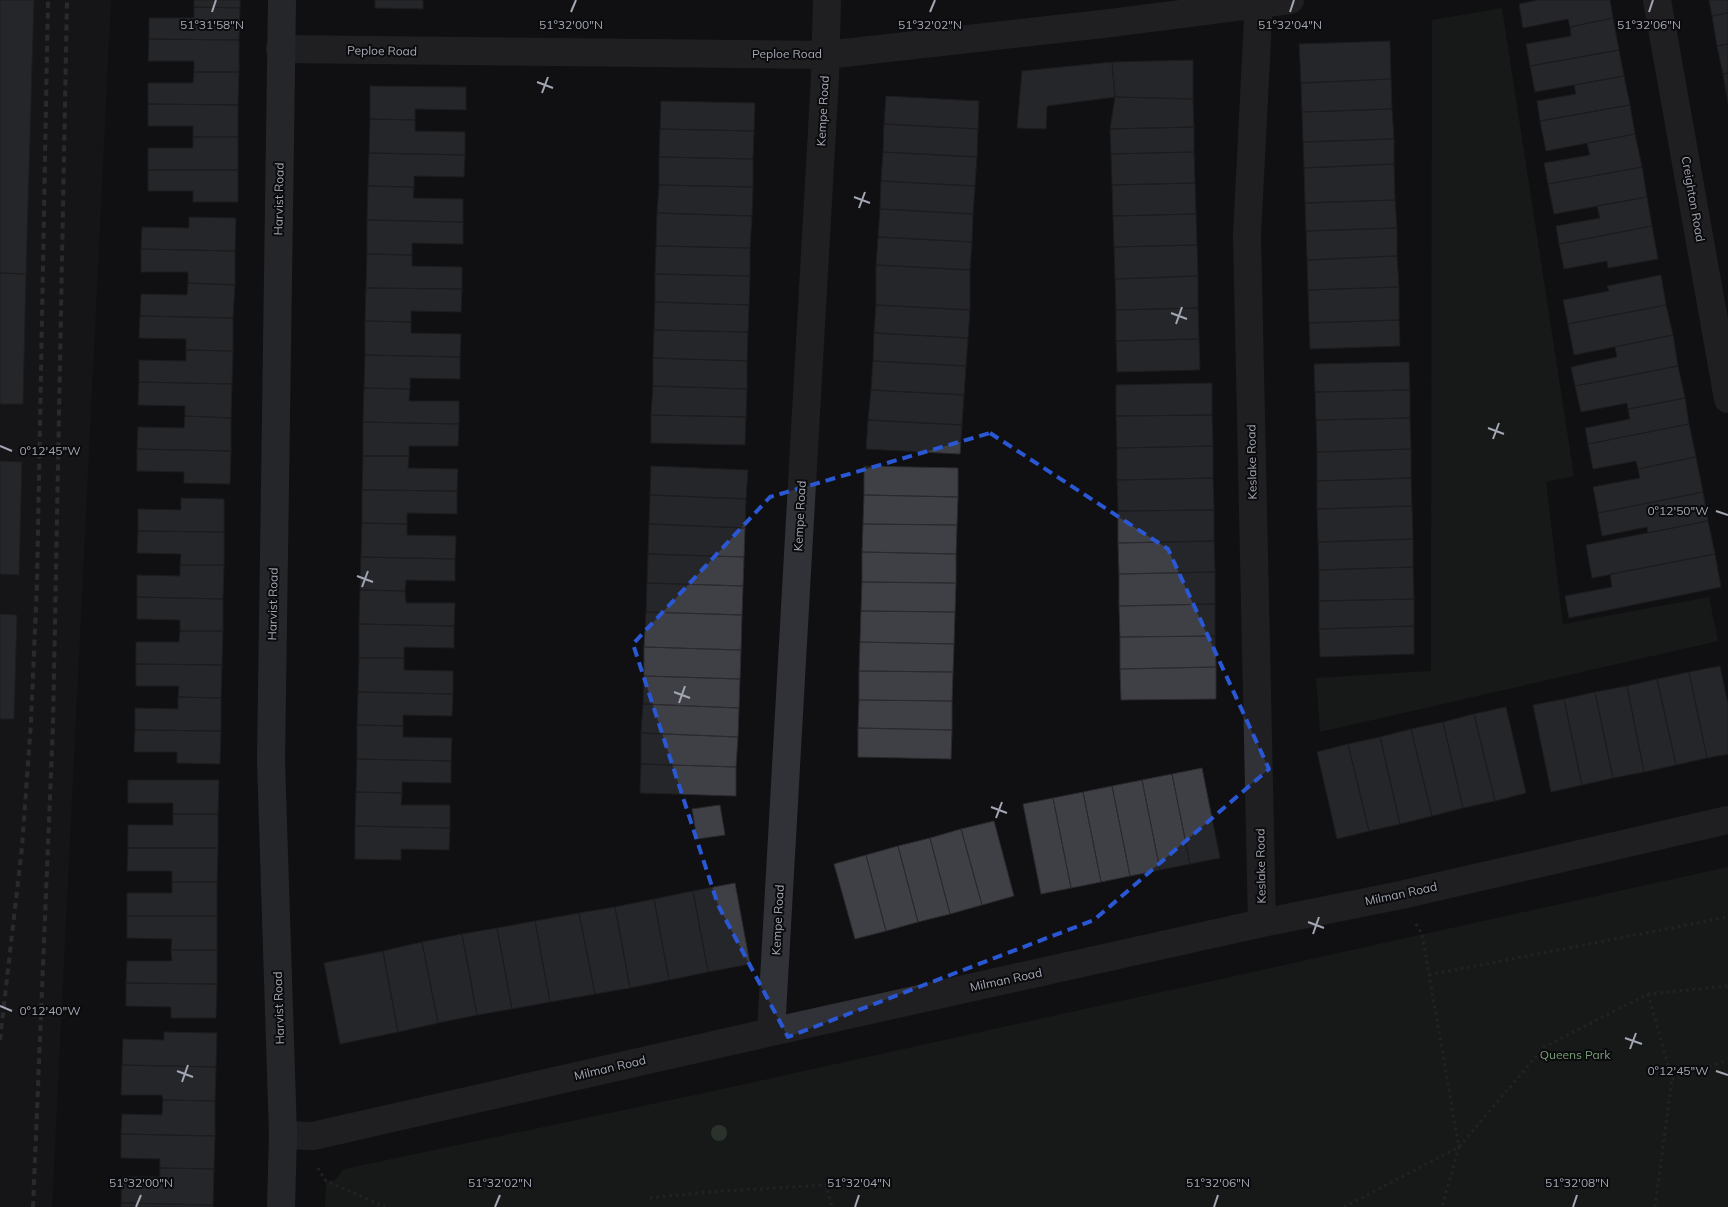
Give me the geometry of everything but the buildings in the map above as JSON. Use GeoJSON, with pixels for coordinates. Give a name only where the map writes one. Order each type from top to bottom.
{"type":"FeatureCollection","features":[{"type":"Feature","properties":{"kind":"main road","name":"Harvist Road"},"geometry":{"type":"LineString","coordinates":[[281,1207],[283,1135],[271,761],[282,0]]}},
{"type":"Feature","properties":{"kind":"street","name":"Kempe Road"},"geometry":{"type":"LineString","coordinates":[[771,1032],[826,54],[827,0]]}},
{"type":"Feature","properties":{"kind":"street","name":"Peploe Road"},"geometry":{"type":"LineString","coordinates":[[280,49],[826,54],[1290,0]]}},
{"type":"Feature","properties":{"kind":"street","name":"Creighton Road"},"geometry":{"type":"LineString","coordinates":[[1658,0],[1728,399]]}},
{"type":"Feature","properties":{"kind":"street","name":"Keslake Road"},"geometry":{"type":"LineString","coordinates":[[1259,3],[1247,235],[1262,924]]}},
{"type":"Feature","properties":{"kind":"street","name":"Milman Road"},"geometry":{"type":"LineString","coordinates":[[283,1135],[313,1136],[771,1032],[1401,895],[1728,820]]}},
{"type":"Feature","properties":{"kind":"path"},"geometry":{"type":"LineString","coordinates":[[1401,895],[1422,934],[1459,1147],[1442,1207]]}},
{"type":"Feature","properties":{"kind":"path"},"geometry":{"type":"LineString","coordinates":[[1429,974],[1728,917]]}},
{"type":"Feature","properties":{"kind":"path"},"geometry":{"type":"LineString","coordinates":[[1344,1207],[1459,1147],[1544,1047],[1648,994],[1728,986]]}},
{"type":"Feature","properties":{"kind":"path"},"geometry":{"type":"LineString","coordinates":[[1648,994],[1672,1079],[1655,1207]]}},
{"type":"Feature","properties":{"kind":"path"},"geometry":{"type":"LineString","coordinates":[[1672,1079],[1728,1060]]}},
{"type":"Feature","properties":{"kind":"path"},"geometry":{"type":"LineString","coordinates":[[314,1162],[326,1181],[385,1207]]}},
{"type":"Feature","properties":{"kind":"path"},"geometry":{"type":"LineString","coordinates":[[650,1198],[708,1192],[826,1185],[832,1207]]}},
{"type":"Feature","properties":{"kind":"highlighted area"},"geometry":{"type":"Polygon","coordinates":[[[990,433],[1168,549],[1269,769],[1094,920],[788,1037],[718,905],[633,644],[770,497],[990,433]]]}},
{"type":"Feature","properties":{"kind":"shaded area"},"geometry":{"type":"Polygon","coordinates":[[[0,0],[111,0],[52,1207],[0,1207],[0,0]]]}},
{"type":"Feature","properties":{"kind":"green space"},"geometry":{"type":"Polygon","coordinates":[[[1502,8],[1574,476],[1546,482],[1563,624],[1709,597],[1718,641],[1320,732],[1316,678],[1431,671],[1432,20],[1502,8]]]}},
{"type":"Feature","properties":{"kind":"green space","name":"Queens Park"},"geometry":{"type":"Polygon","coordinates":[[[1728,867],[1728,1207],[325,1207],[326,1181],[335,1180],[344,1169],[704,1093],[1728,867]]]}},
{"type":"Feature","properties":{"kind":"railway"},"geometry":{"type":"LineString","coordinates":[[0,1040],[22,847],[31,722],[37,583],[48,0]]}},
{"type":"Feature","properties":{"kind":"railway"},"geometry":{"type":"LineString","coordinates":[[33,1207],[53,725],[67,0]]}}]}
